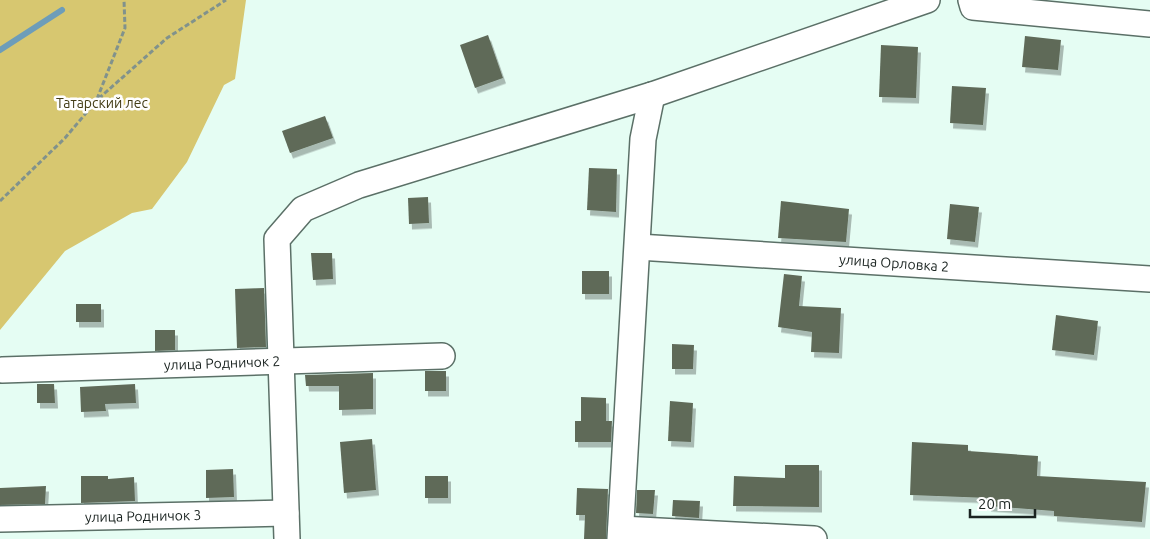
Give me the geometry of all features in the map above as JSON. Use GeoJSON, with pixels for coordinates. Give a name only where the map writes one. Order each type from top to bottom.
{"type":"FeatureCollection","features":[{"type":"Feature","properties":{"kind":"street"},"geometry":{"type":"LineString","coordinates":[[287,539],[277,239],[303,209],[359,185],[652,94],[927,0]]}},
{"type":"Feature","properties":{"kind":"street"},"geometry":{"type":"LineString","coordinates":[[971,0],[973,7],[1150,24]]}},
{"type":"Feature","properties":{"kind":"street"},"geometry":{"type":"LineString","coordinates":[[652,94],[643,139],[620,534],[814,539]]}},
{"type":"Feature","properties":{"kind":"street","name":"улица Орловка 2"},"geometry":{"type":"LineString","coordinates":[[638,247],[1150,279]]}},
{"type":"Feature","properties":{"kind":"street","name":"улица Родничок 2"},"geometry":{"type":"LineString","coordinates":[[2,370],[442,356]]}},
{"type":"Feature","properties":{"kind":"street","name":"улица Родничок 3"},"geometry":{"type":"LineString","coordinates":[[0,519],[286,513]]}},
{"type":"Feature","properties":{"kind":"path"},"geometry":{"type":"LineString","coordinates":[[97,100],[125,28],[124,0]]}},
{"type":"Feature","properties":{"kind":"path"},"geometry":{"type":"LineString","coordinates":[[0,200],[65,138],[97,100],[167,38],[226,0]]}},
{"type":"Feature","properties":{"kind":"green space","name":"Татарский лес"},"geometry":{"type":"Polygon","coordinates":[[[0,0],[246,0],[235,79],[224,85],[187,162],[152,209],[132,213],[65,251],[0,330],[0,0]]]}},
{"type":"Feature","properties":{"kind":"building"},"geometry":{"type":"Polygon","coordinates":[[[488,35],[503,78],[475,88],[460,45],[488,35]]]}},
{"type":"Feature","properties":{"kind":"building"},"geometry":{"type":"Polygon","coordinates":[[[1025,36],[1061,40],[1058,70],[1022,67],[1025,36]]]}},
{"type":"Feature","properties":{"kind":"building"},"geometry":{"type":"Polygon","coordinates":[[[881,45],[918,47],[916,98],[879,97],[881,45]]]}},
{"type":"Feature","properties":{"kind":"building"},"geometry":{"type":"Polygon","coordinates":[[[952,86],[986,88],[983,125],[950,123],[952,86]]]}},
{"type":"Feature","properties":{"kind":"building"},"geometry":{"type":"Polygon","coordinates":[[[325,116],[333,138],[290,153],[282,131],[325,116]]]}},
{"type":"Feature","properties":{"kind":"building"},"geometry":{"type":"Polygon","coordinates":[[[589,168],[617,169],[616,212],[587,210],[589,168]]]}},
{"type":"Feature","properties":{"kind":"building"},"geometry":{"type":"Polygon","coordinates":[[[428,197],[429,223],[409,224],[408,198],[428,197]]]}},
{"type":"Feature","properties":{"kind":"building"},"geometry":{"type":"Polygon","coordinates":[[[781,201],[849,209],[846,242],[778,238],[781,201]]]}},
{"type":"Feature","properties":{"kind":"building"},"geometry":{"type":"Polygon","coordinates":[[[950,204],[979,207],[975,242],[947,239],[950,204]]]}},
{"type":"Feature","properties":{"kind":"building"},"geometry":{"type":"Polygon","coordinates":[[[311,253],[332,253],[333,279],[313,280],[311,253]]]}},
{"type":"Feature","properties":{"kind":"building"},"geometry":{"type":"Polygon","coordinates":[[[582,271],[609,271],[609,294],[582,294],[582,271]]]}},
{"type":"Feature","properties":{"kind":"building"},"geometry":{"type":"Polygon","coordinates":[[[784,274],[802,276],[799,306],[841,308],[839,353],[811,352],[812,332],[778,327],[784,274]]]}},
{"type":"Feature","properties":{"kind":"building"},"geometry":{"type":"Polygon","coordinates":[[[264,288],[266,347],[237,348],[235,289],[264,288]]]}},
{"type":"Feature","properties":{"kind":"building"},"geometry":{"type":"Polygon","coordinates":[[[76,304],[101,304],[101,322],[76,322],[76,304]]]}},
{"type":"Feature","properties":{"kind":"building"},"geometry":{"type":"Polygon","coordinates":[[[1056,315],[1098,321],[1094,355],[1052,350],[1056,315]]]}},
{"type":"Feature","properties":{"kind":"building"},"geometry":{"type":"Polygon","coordinates":[[[155,330],[175,330],[175,350],[155,351],[155,330]]]}},
{"type":"Feature","properties":{"kind":"building"},"geometry":{"type":"Polygon","coordinates":[[[672,344],[694,345],[693,369],[672,369],[672,344]]]}},
{"type":"Feature","properties":{"kind":"building"},"geometry":{"type":"Polygon","coordinates":[[[425,371],[446,371],[446,391],[425,391],[425,371]]]}},
{"type":"Feature","properties":{"kind":"building"},"geometry":{"type":"Polygon","coordinates":[[[373,373],[373,409],[339,410],[339,386],[306,386],[305,375],[373,373]]]}},
{"type":"Feature","properties":{"kind":"building"},"geometry":{"type":"Polygon","coordinates":[[[37,384],[54,384],[55,403],[37,403],[37,384]]]}},
{"type":"Feature","properties":{"kind":"building"},"geometry":{"type":"Polygon","coordinates":[[[135,384],[136,403],[105,404],[106,411],[81,412],[80,387],[135,384]]]}},
{"type":"Feature","properties":{"kind":"building"},"geometry":{"type":"Polygon","coordinates":[[[581,397],[606,398],[606,421],[612,421],[611,442],[575,442],[575,421],[581,421],[581,397]]]}},
{"type":"Feature","properties":{"kind":"building"},"geometry":{"type":"Polygon","coordinates":[[[670,401],[693,403],[691,442],[668,441],[670,401]]]}},
{"type":"Feature","properties":{"kind":"building"},"geometry":{"type":"Polygon","coordinates":[[[372,439],[376,490],[344,493],[340,442],[372,439]]]}},
{"type":"Feature","properties":{"kind":"building"},"geometry":{"type":"Polygon","coordinates":[[[912,442],[968,445],[968,451],[1038,456],[1037,476],[1146,482],[1142,522],[1054,516],[1054,511],[988,506],[989,498],[910,495],[912,442]]]}},
{"type":"Feature","properties":{"kind":"building"},"geometry":{"type":"Polygon","coordinates":[[[785,465],[819,465],[819,507],[733,506],[734,476],[785,478],[785,465]]]}},
{"type":"Feature","properties":{"kind":"building"},"geometry":{"type":"Polygon","coordinates":[[[233,469],[234,497],[206,498],[206,470],[233,469]]]}},
{"type":"Feature","properties":{"kind":"building"},"geometry":{"type":"Polygon","coordinates":[[[81,476],[108,476],[108,479],[134,477],[135,501],[81,503],[81,476]]]}},
{"type":"Feature","properties":{"kind":"building"},"geometry":{"type":"Polygon","coordinates":[[[425,476],[448,476],[448,498],[425,498],[425,476]]]}},
{"type":"Feature","properties":{"kind":"building"},"geometry":{"type":"Polygon","coordinates":[[[46,486],[45,504],[0,505],[0,488],[46,486]]]}},
{"type":"Feature","properties":{"kind":"building"},"geometry":{"type":"Polygon","coordinates":[[[577,488],[608,489],[606,539],[584,539],[585,515],[576,515],[577,488]]]}},
{"type":"Feature","properties":{"kind":"building"},"geometry":{"type":"Polygon","coordinates":[[[637,490],[655,490],[653,514],[636,513],[637,490]]]}},
{"type":"Feature","properties":{"kind":"building"},"geometry":{"type":"Polygon","coordinates":[[[673,500],[700,501],[699,518],[672,516],[673,500]]]}},
{"type":"Feature","properties":{"kind":"waterway"},"geometry":{"type":"LineString","coordinates":[[0,50],[62,10]]}}]}
